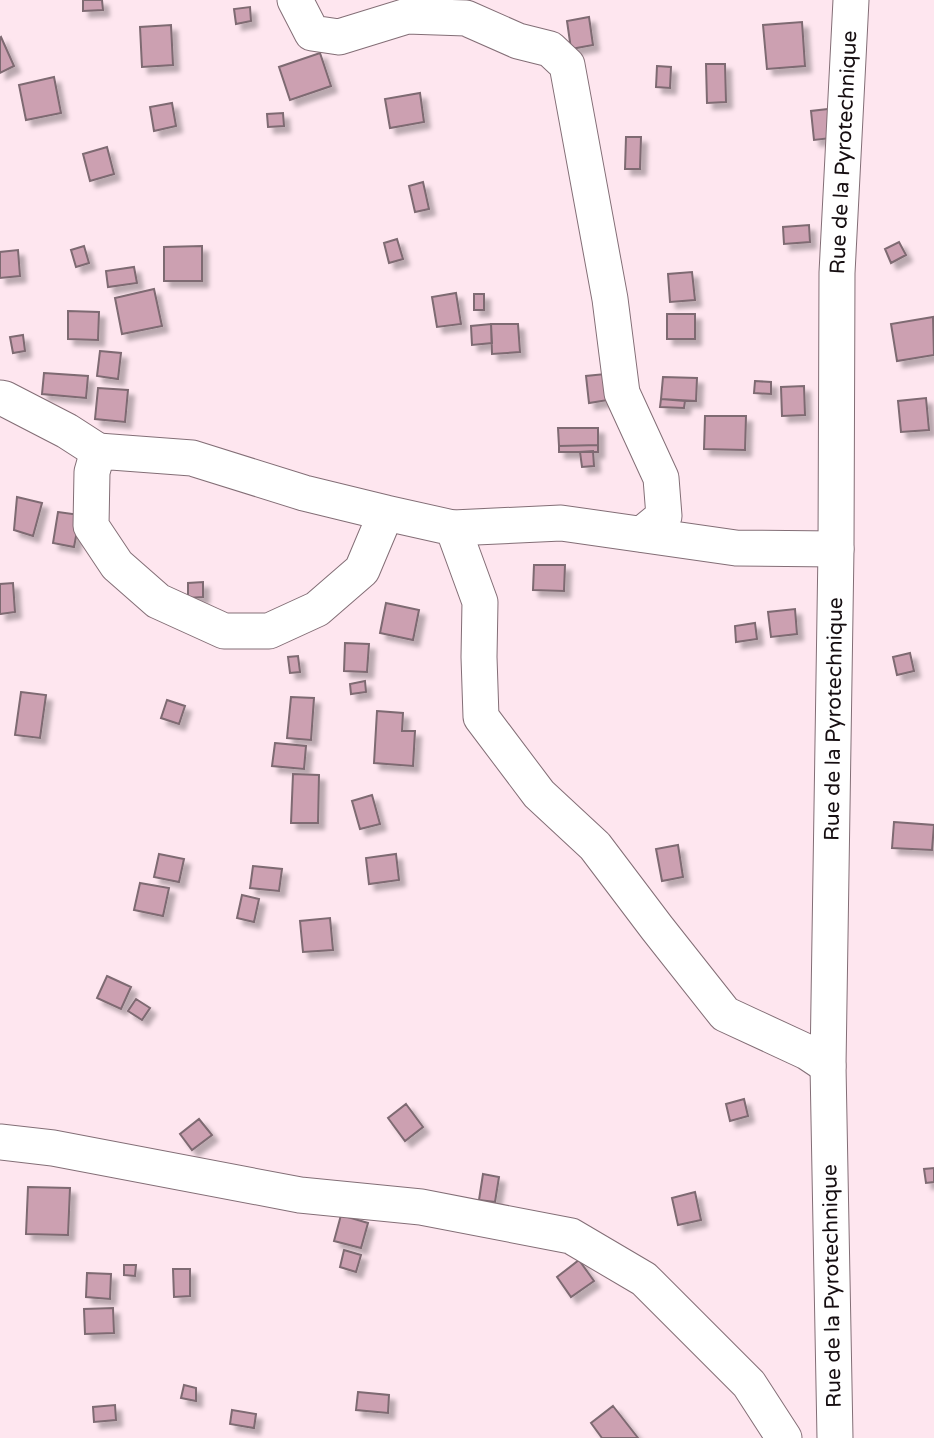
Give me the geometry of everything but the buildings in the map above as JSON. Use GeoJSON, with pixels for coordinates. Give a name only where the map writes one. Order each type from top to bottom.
{"type":"FeatureCollection","features":[{"type":"Feature","properties":{"kind":"street"},"geometry":{"type":"LineString","coordinates":[[295,0],[312,33],[339,37],[407,16],[466,18],[518,41],[551,48],[567,65],[610,299],[622,393],[661,478],[664,516],[642,534]]}},
{"type":"Feature","properties":{"kind":"street","name":"Rue de la Pyrotechnique"},"geometry":{"type":"LineString","coordinates":[[835,1438],[828,1066],[837,273],[851,0]]}},
{"type":"Feature","properties":{"kind":"street"},"geometry":{"type":"LineString","coordinates":[[0,398],[67,431],[98,451],[192,458],[304,493],[453,528],[561,523],[736,548],[835,549]]}},
{"type":"Feature","properties":{"kind":"street"},"geometry":{"type":"LineString","coordinates":[[98,451],[92,472],[91,526],[117,565],[158,601],[224,631],[269,631],[317,609],[362,570],[386,513]]}},
{"type":"Feature","properties":{"kind":"street"},"geometry":{"type":"LineString","coordinates":[[453,528],[480,602],[481,717],[540,794],[595,846],[725,1014],[807,1052],[828,1066]]}},
{"type":"Feature","properties":{"kind":"street"},"geometry":{"type":"LineString","coordinates":[[0,1142],[53,1148],[300,1195],[421,1207],[571,1236],[644,1279],[749,1384],[784,1438]]}}]}
